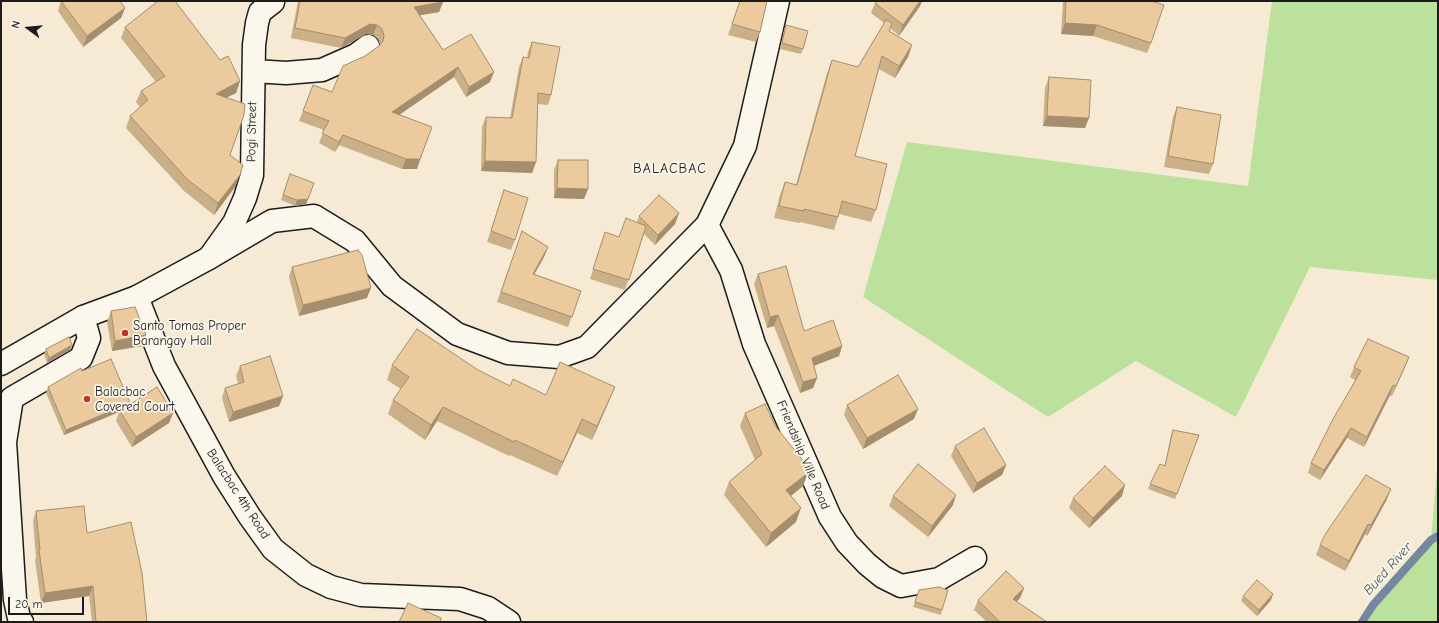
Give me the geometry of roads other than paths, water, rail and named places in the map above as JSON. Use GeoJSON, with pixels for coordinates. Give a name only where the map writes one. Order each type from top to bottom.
{"type":"FeatureCollection","features":[{"type":"Feature","properties":{"kind":"street"},"geometry":{"type":"LineString","coordinates":[[1,364],[83,317],[137,297],[209,258],[272,221],[314,216],[355,241],[392,286],[457,334],[508,353],[559,357],[587,347],[707,225],[745,146],[778,1]]}},
{"type":"Feature","properties":{"kind":"street","name":"Pogi Street"},"geometry":{"type":"LineString","coordinates":[[209,258],[234,223],[245,198],[252,175],[254,45],[260,12],[273,2]]}},
{"type":"Feature","properties":{"kind":"street"},"geometry":{"type":"LineString","coordinates":[[254,71],[286,73],[322,70],[356,55],[368,46]]}},
{"type":"Feature","properties":{"kind":"street","name":"Friendship Ville Road"},"geometry":{"type":"LineString","coordinates":[[707,225],[731,270],[754,344],[830,517],[847,543],[867,564],[883,577],[901,586],[939,579],[975,558]]}},
{"type":"Feature","properties":{"kind":"street","name":"Balacbac 4th Road"},"geometry":{"type":"LineString","coordinates":[[137,297],[164,366],[224,476],[250,517],[273,548],[306,574],[331,587],[361,595],[460,600],[488,608],[509,622]]}},
{"type":"Feature","properties":{"kind":"street"},"geometry":{"type":"LineString","coordinates":[[22,622],[18,618],[15,600],[5,442],[12,398],[81,358],[89,338],[83,317]]}},
{"type":"Feature","properties":{"kind":"waterway","name":"Bued River"},"geometry":{"type":"LineString","coordinates":[[1362,622],[1373,605],[1431,540],[1438,536]]}},
{"type":"Feature","properties":{"kind":"place","name":"Santo Tomas Proper Barangay Hall"},"geometry":{"type":"Point","coordinates":[125,333]}},
{"type":"Feature","properties":{"kind":"place","name":"Balacbac Covered Court"},"geometry":{"type":"Point","coordinates":[87,399]}},
{"type":"Feature","properties":{"kind":"district","name":"BALACBAC"},"geometry":{"type":"Point","coordinates":[670,169]}}]}
